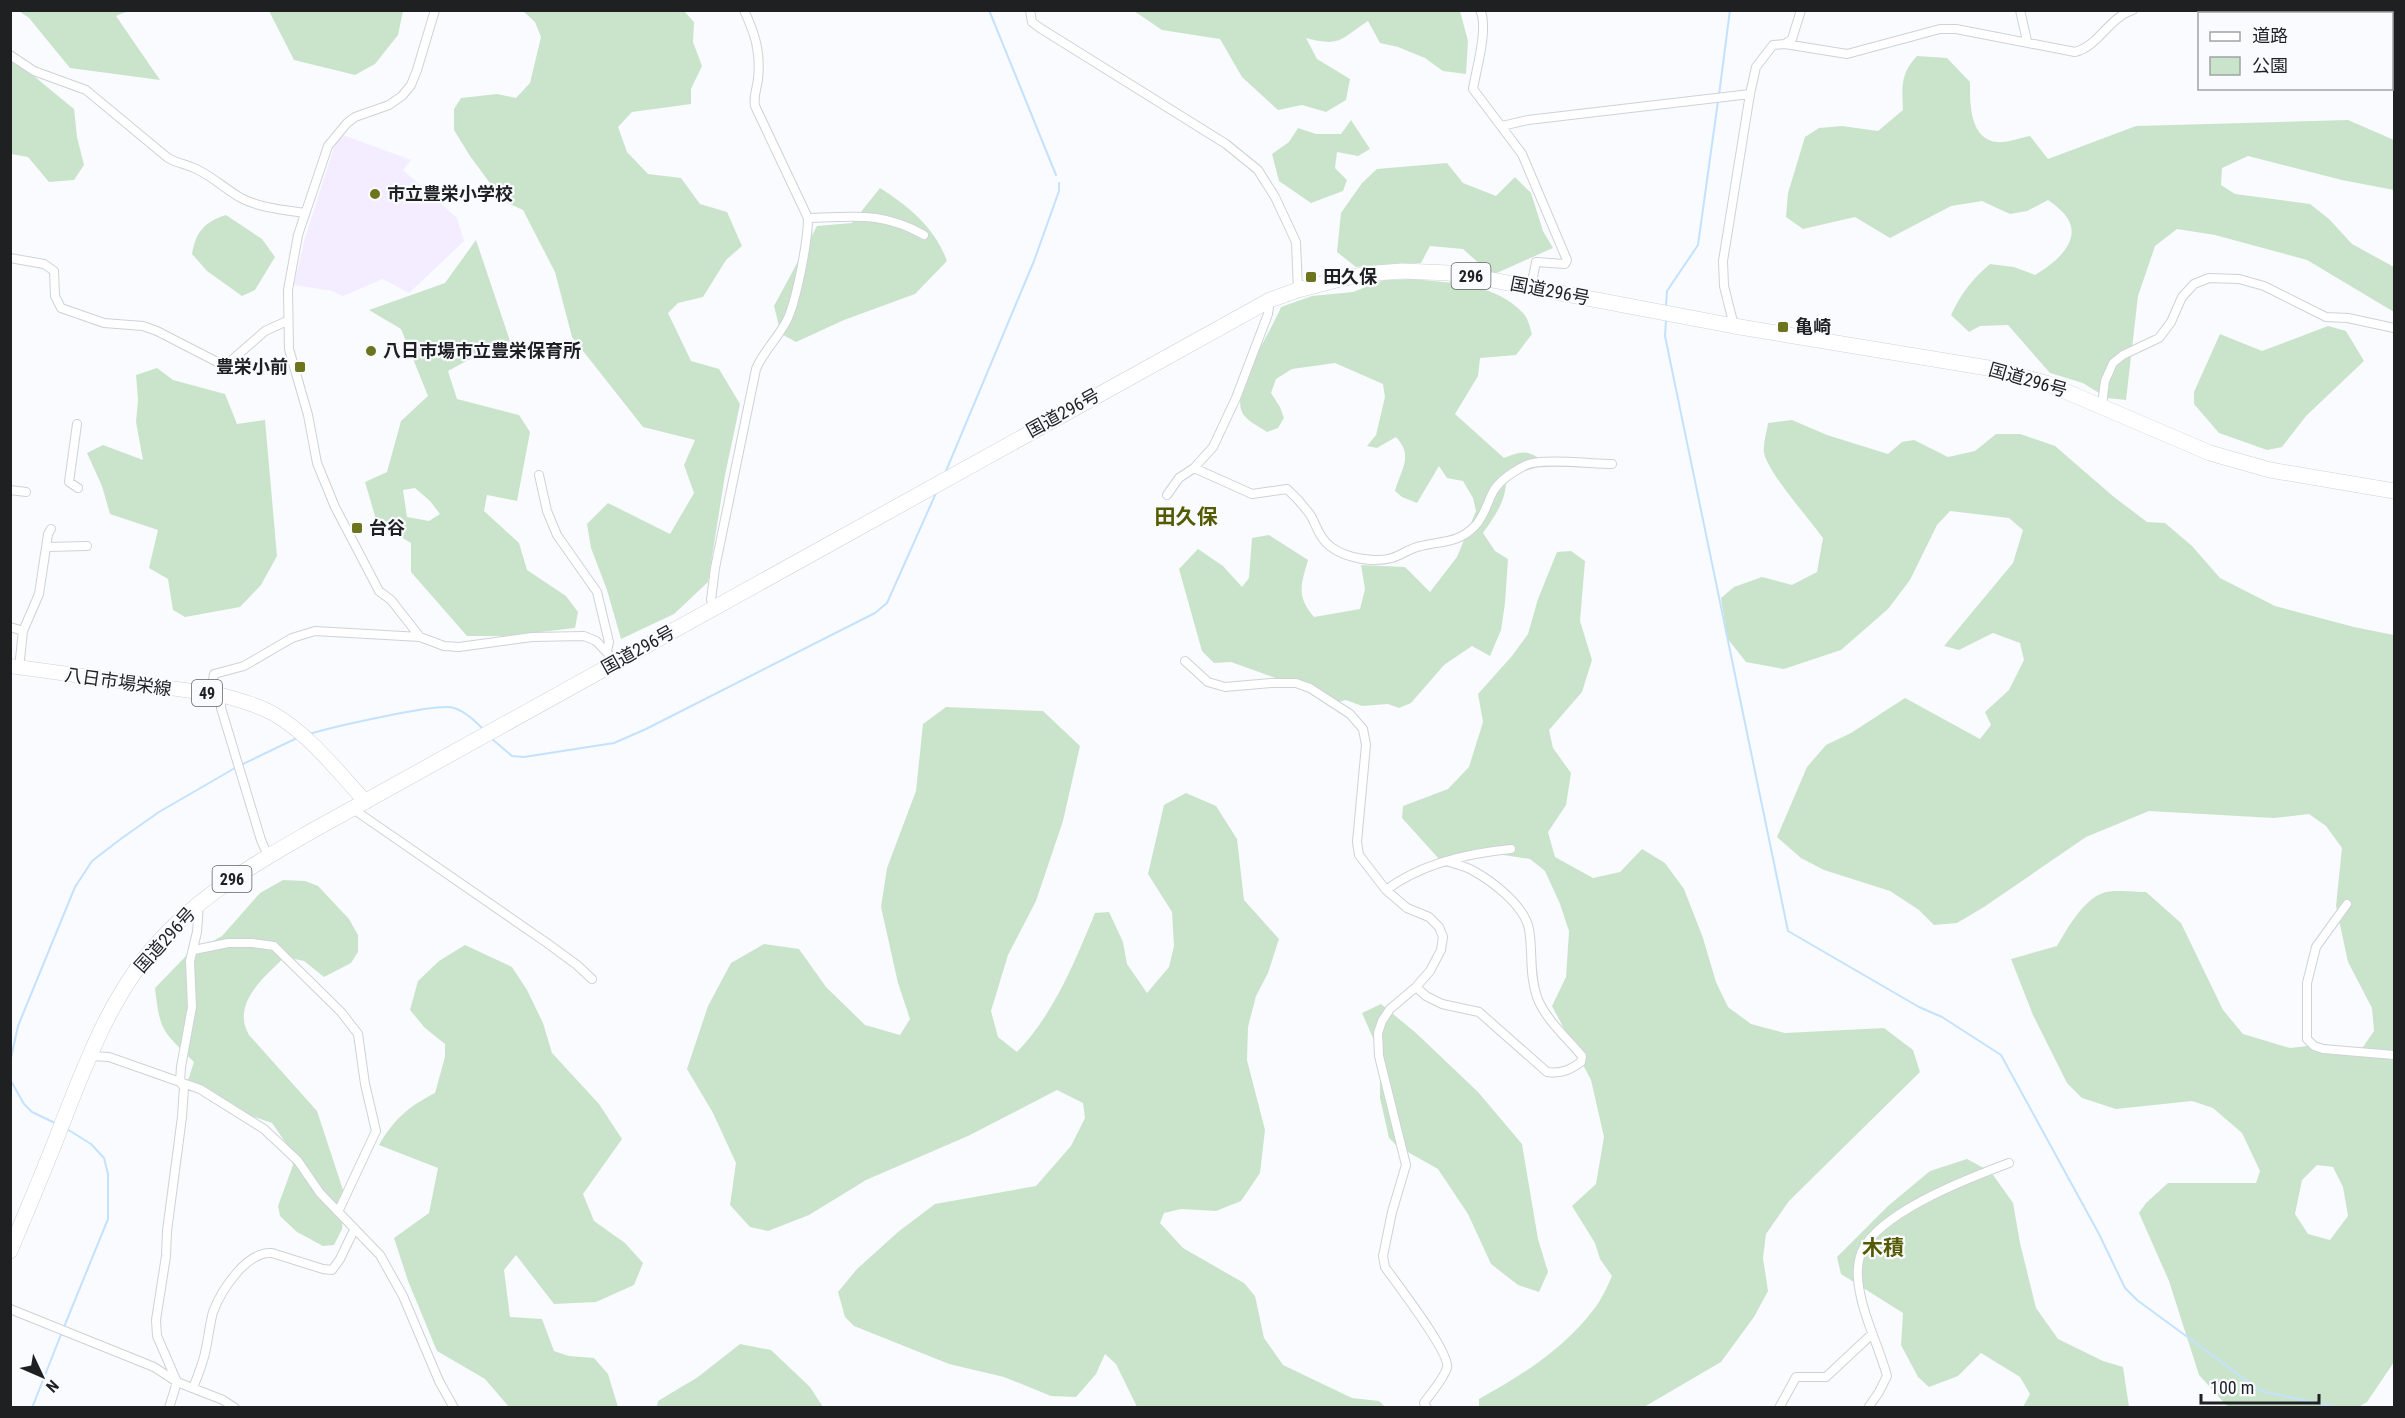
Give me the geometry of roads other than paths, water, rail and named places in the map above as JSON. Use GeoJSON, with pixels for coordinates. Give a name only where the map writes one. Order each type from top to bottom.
{"type":"FeatureCollection","features":[{"type":"Feature","properties":{"kind":"highway","name":"国道296号"},"geometry":{"type":"LineString","coordinates":[[10,1251],[108,1017],[130,979],[167,932],[199,903],[268,856],[360,805],[611,657],[715,608],[1091,397],[1270,300],[1298,290],[1344,278],[1402,271],[1449,273],[1734,326],[1988,368],[2046,382],[2210,453],[2270,470],[2394,491]]}},
{"type":"Feature","properties":{"kind":"main road","name":"八日市場栄線"},"geometry":{"type":"LineString","coordinates":[[15,667],[216,694],[273,714],[310,743],[360,805]]}},
{"type":"Feature","properties":{"kind":"street"},"geometry":{"type":"LineString","coordinates":[[420,638],[391,600],[379,591],[335,507],[317,463],[308,415],[289,349],[287,321],[288,290],[294,251],[328,146],[336,134],[355,117],[389,105],[402,96],[411,85],[435,10]]}},
{"type":"Feature","properties":{"kind":"street"},"geometry":{"type":"LineString","coordinates":[[715,608],[711,600],[715,568],[756,369],[760,359],[788,320],[808,233],[808,218],[754,106],[753,96],[758,82],[760,54],[757,39],[744,10]]}},
{"type":"Feature","properties":{"kind":"street"},"geometry":{"type":"LineString","coordinates":[[1030,10],[1032,22],[1040,28],[1226,144],[1258,170],[1275,197],[1296,242],[1298,290]]}},
{"type":"Feature","properties":{"kind":"street"},"geometry":{"type":"LineString","coordinates":[[1480,10],[1483,15],[1484,30],[1473,89],[1522,154],[1567,260],[1565,264],[1536,262],[1534,287]]}},
{"type":"Feature","properties":{"kind":"street"},"geometry":{"type":"LineString","coordinates":[[1785,44],[1792,39],[1801,10]]}},
{"type":"Feature","properties":{"kind":"street"},"geometry":{"type":"LineString","coordinates":[[2020,10],[2027,41]]}},
{"type":"Feature","properties":{"kind":"street"},"geometry":{"type":"LineString","coordinates":[[1734,326],[1724,286],[1723,261],[1756,67],[1773,45],[1785,44],[1847,54],[1940,29],[1956,29],[2075,52],[2085,49],[2116,19],[2133,10]]}},
{"type":"Feature","properties":{"kind":"street"},"geometry":{"type":"LineString","coordinates":[[10,55],[34,71],[86,90],[168,158],[217,180],[243,199],[272,208],[305,213]]}},
{"type":"Feature","properties":{"kind":"street"},"geometry":{"type":"LineString","coordinates":[[1502,126],[1528,120],[1750,94]]}},
{"type":"Feature","properties":{"kind":"street"},"geometry":{"type":"LineString","coordinates":[[808,218],[849,215],[882,217],[910,227],[924,235]]}},
{"type":"Feature","properties":{"kind":"street"},"geometry":{"type":"LineString","coordinates":[[10,258],[44,264],[54,271],[55,296],[61,308],[104,323],[142,326],[157,331],[225,366],[265,331],[287,321]]}},
{"type":"Feature","properties":{"kind":"street"},"geometry":{"type":"LineString","coordinates":[[2102,405],[2105,381],[2113,363],[2123,355],[2159,338],[2182,297],[2194,284],[2209,278],[2239,279],[2264,286],[2326,318],[2348,318],[2394,328]]}},
{"type":"Feature","properties":{"kind":"street"},"geometry":{"type":"LineString","coordinates":[[1167,495],[1179,478],[1194,468],[1213,447],[1227,421],[1268,315],[1270,300]]}},
{"type":"Feature","properties":{"kind":"street"},"geometry":{"type":"LineString","coordinates":[[77,424],[69,482],[78,488]]}},
{"type":"Feature","properties":{"kind":"street"},"geometry":{"type":"LineString","coordinates":[[1194,468],[1252,494],[1287,489],[1311,516],[1321,536],[1331,547],[1349,556],[1371,560],[1390,558],[1415,547],[1454,541],[1464,536],[1476,525],[1495,489],[1509,475],[1528,464],[1545,462],[1611,464]]}},
{"type":"Feature","properties":{"kind":"street"},"geometry":{"type":"LineString","coordinates":[[538,475],[547,511],[557,535],[597,592],[611,657]]}},
{"type":"Feature","properties":{"kind":"street"},"geometry":{"type":"LineString","coordinates":[[10,490],[26,492]]}},
{"type":"Feature","properties":{"kind":"street"},"geometry":{"type":"LineString","coordinates":[[15,667],[23,631],[39,594],[48,534],[51,529]]}},
{"type":"Feature","properties":{"kind":"street"},"geometry":{"type":"LineString","coordinates":[[47,547],[87,546]]}},
{"type":"Feature","properties":{"kind":"street"},"geometry":{"type":"LineString","coordinates":[[10,627],[23,631]]}},
{"type":"Feature","properties":{"kind":"street"},"geometry":{"type":"LineString","coordinates":[[268,856],[216,694],[214,674],[244,666],[292,638],[315,631],[420,638],[444,646],[459,647],[532,637],[584,636],[596,640],[611,657]]}},
{"type":"Feature","properties":{"kind":"street"},"geometry":{"type":"LineString","coordinates":[[1185,661],[1208,682],[1226,687],[1296,683],[1310,688],[1350,714],[1364,729],[1366,746],[1357,842],[1359,855],[1386,890],[1407,908],[1429,917],[1439,927],[1443,937],[1441,950],[1430,972],[1390,1010],[1382,1021],[1378,1033],[1379,1056],[1406,1165],[1392,1212],[1383,1256],[1385,1267],[1440,1345],[1447,1360],[1447,1368],[1424,1403],[1427,1407]]}},
{"type":"Feature","properties":{"kind":"street"},"geometry":{"type":"LineString","coordinates":[[360,805],[577,964],[592,979]]}},
{"type":"Feature","properties":{"kind":"street"},"geometry":{"type":"LineString","coordinates":[[1386,890],[1424,868],[1491,851],[1511,849]]}},
{"type":"Feature","properties":{"kind":"street"},"geometry":{"type":"LineString","coordinates":[[1416,987],[1426,996],[1442,1004],[1479,1012],[1547,1071],[1559,1073],[1581,1062],[1581,1056],[1548,1016],[1538,1000],[1530,968],[1529,927],[1524,914],[1488,881],[1471,870],[1446,861]]}},
{"type":"Feature","properties":{"kind":"street"},"geometry":{"type":"LineString","coordinates":[[169,1407],[177,1382],[157,1336],[156,1320],[182,1117],[183,1087],[180,1082],[182,1055],[192,1007],[190,961],[197,932],[199,903]]}},
{"type":"Feature","properties":{"kind":"street"},"geometry":{"type":"LineString","coordinates":[[2347,904],[2316,947],[2307,982],[2307,1039],[2314,1046],[2323,1048],[2394,1055]]}},
{"type":"Feature","properties":{"kind":"street"},"geometry":{"type":"LineString","coordinates":[[194,950],[228,944],[252,943],[274,946],[341,1012],[358,1034],[365,1084],[376,1131],[338,1212]]}},
{"type":"Feature","properties":{"kind":"street"},"geometry":{"type":"LineString","coordinates":[[90,1056],[109,1057],[200,1089],[264,1129],[298,1161],[320,1193],[380,1255],[403,1296],[434,1371],[454,1407]]}},
{"type":"Feature","properties":{"kind":"street"},"geometry":{"type":"LineString","coordinates":[[1868,1407],[1880,1392],[1887,1376],[1871,1335],[1858,1281],[1858,1267],[1866,1243],[1883,1228],[1922,1201],[1956,1183],[2009,1163]]}},
{"type":"Feature","properties":{"kind":"street"},"geometry":{"type":"LineString","coordinates":[[194,1388],[217,1304],[226,1287],[248,1260],[264,1252],[332,1270],[354,1230]]}},
{"type":"Feature","properties":{"kind":"street"},"geometry":{"type":"LineString","coordinates":[[10,1309],[154,1367],[177,1382],[235,1407]]}},
{"type":"Feature","properties":{"kind":"street"},"geometry":{"type":"LineString","coordinates":[[1779,1407],[1796,1377],[1826,1377],[1871,1335]]}},
{"type":"Feature","properties":{"kind":"waterway"},"geometry":{"type":"LineString","coordinates":[[989,10],[1056,175]]}},
{"type":"Feature","properties":{"kind":"waterway"},"geometry":{"type":"LineString","coordinates":[[1719,95],[1730,10]]}},
{"type":"Feature","properties":{"kind":"waterway"},"geometry":{"type":"LineString","coordinates":[[1666,306],[1667,291],[1698,245],[1718,101]]}},
{"type":"Feature","properties":{"kind":"waterway"},"geometry":{"type":"LineString","coordinates":[[946,471],[1034,261],[1059,191],[1059,183]]}},
{"type":"Feature","properties":{"kind":"waterway"},"geometry":{"type":"LineString","coordinates":[[1666,320],[1665,336],[1788,931],[1919,1007],[1942,1017],[2001,1055],[2099,1234],[2125,1288],[2137,1300],[2261,1391],[2340,1408]]}},
{"type":"Feature","properties":{"kind":"waterway"},"geometry":{"type":"LineString","coordinates":[[492,739],[512,756],[524,757],[614,743],[875,613],[887,603],[936,493]]}},
{"type":"Feature","properties":{"kind":"waterway"},"geometry":{"type":"LineString","coordinates":[[309,734],[384,716],[445,707],[462,712],[484,730]]}},
{"type":"Feature","properties":{"kind":"waterway"},"geometry":{"type":"LineString","coordinates":[[241,765],[297,738]]}},
{"type":"Feature","properties":{"kind":"waterway"},"geometry":{"type":"LineString","coordinates":[[57,1124],[32,1112],[24,1104],[11,1081],[11,1058],[18,1026],[75,887],[92,861],[122,838],[159,812],[235,768]]}},
{"type":"Feature","properties":{"kind":"waterway"},"geometry":{"type":"LineString","coordinates":[[64,1327],[108,1219],[108,1174],[104,1158],[91,1144],[67,1129]]}},
{"type":"Feature","properties":{"kind":"waterway"},"geometry":{"type":"LineString","coordinates":[[32,1408],[62,1332]]}},
{"type":"Feature","properties":{"kind":"place","name":"市立豊栄小学校"},"geometry":{"type":"Point","coordinates":[375,194]}},
{"type":"Feature","properties":{"kind":"place","name":"田久保"},"geometry":{"type":"Point","coordinates":[1311,277]}},
{"type":"Feature","properties":{"kind":"place","name":"亀崎"},"geometry":{"type":"Point","coordinates":[1783,327]}},
{"type":"Feature","properties":{"kind":"place","name":"八日市場市立豊栄保育所"},"geometry":{"type":"Point","coordinates":[371,351]}},
{"type":"Feature","properties":{"kind":"place","name":"豊栄小前"},"geometry":{"type":"Point","coordinates":[300,367]}},
{"type":"Feature","properties":{"kind":"place","name":"台谷"},"geometry":{"type":"Point","coordinates":[357,528]}},
{"type":"Feature","properties":{"kind":"district","name":"田久保"},"geometry":{"type":"Point","coordinates":[1186,517]}},
{"type":"Feature","properties":{"kind":"district","name":"木積"},"geometry":{"type":"Point","coordinates":[1883,1248]}}]}
